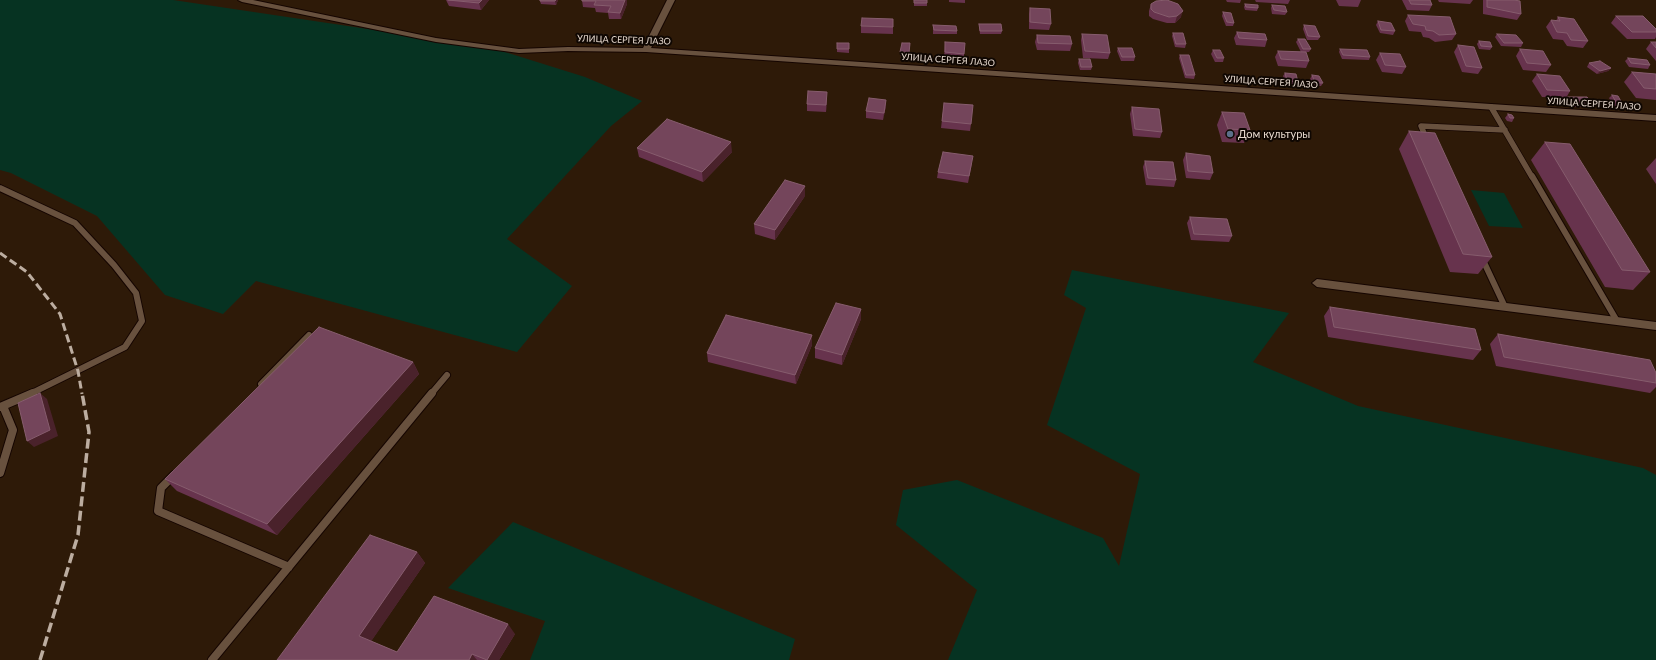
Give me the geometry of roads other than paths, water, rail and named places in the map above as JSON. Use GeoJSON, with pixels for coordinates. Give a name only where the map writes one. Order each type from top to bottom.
{"type":"FeatureCollection","features":[{"type":"Feature","properties":{"kind":"street","name":"УЛИЦА СЕРГЕЯ ЛАЗО"},"geometry":{"type":"LineString","coordinates":[[242,0],[436,40],[519,51],[568,49],[646,50],[1656,118]]}},
{"type":"Feature","properties":{"kind":"street"},"geometry":{"type":"LineString","coordinates":[[646,50],[670,0]]}},
{"type":"Feature","properties":{"kind":"street"},"geometry":{"type":"LineString","coordinates":[[1317,283],[1656,326]]}},
{"type":"Feature","properties":{"kind":"lane"},"geometry":{"type":"LineString","coordinates":[[1491,107],[1617,321]]}},
{"type":"Feature","properties":{"kind":"lane"},"geometry":{"type":"LineString","coordinates":[[1431,148],[1421,126],[1505,130]]}},
{"type":"Feature","properties":{"kind":"lane"},"geometry":{"type":"LineString","coordinates":[[0,188],[75,223],[114,265],[136,293],[142,320],[125,347],[53,384],[2,407],[13,430],[0,473]]}},
{"type":"Feature","properties":{"kind":"lane"},"geometry":{"type":"LineString","coordinates":[[1478,249],[1505,307]]}},
{"type":"Feature","properties":{"kind":"lane"},"geometry":{"type":"LineString","coordinates":[[254,392],[309,334]]}},
{"type":"Feature","properties":{"kind":"lane"},"geometry":{"type":"LineString","coordinates":[[212,660],[447,375]]}},
{"type":"Feature","properties":{"kind":"lane"},"geometry":{"type":"LineString","coordinates":[[177,471],[161,488],[158,511],[289,567]]}},
{"type":"Feature","properties":{"kind":"railway"},"geometry":{"type":"LineString","coordinates":[[0,253],[27,272],[60,314],[78,371],[82,394]]}},
{"type":"Feature","properties":{"kind":"railway"},"geometry":{"type":"LineString","coordinates":[[40,660],[78,535],[89,432],[82,393]]}},
{"type":"Feature","properties":{"kind":"place","name":"Дом культуры"},"geometry":{"type":"Point","coordinates":[1230,134]}}]}
